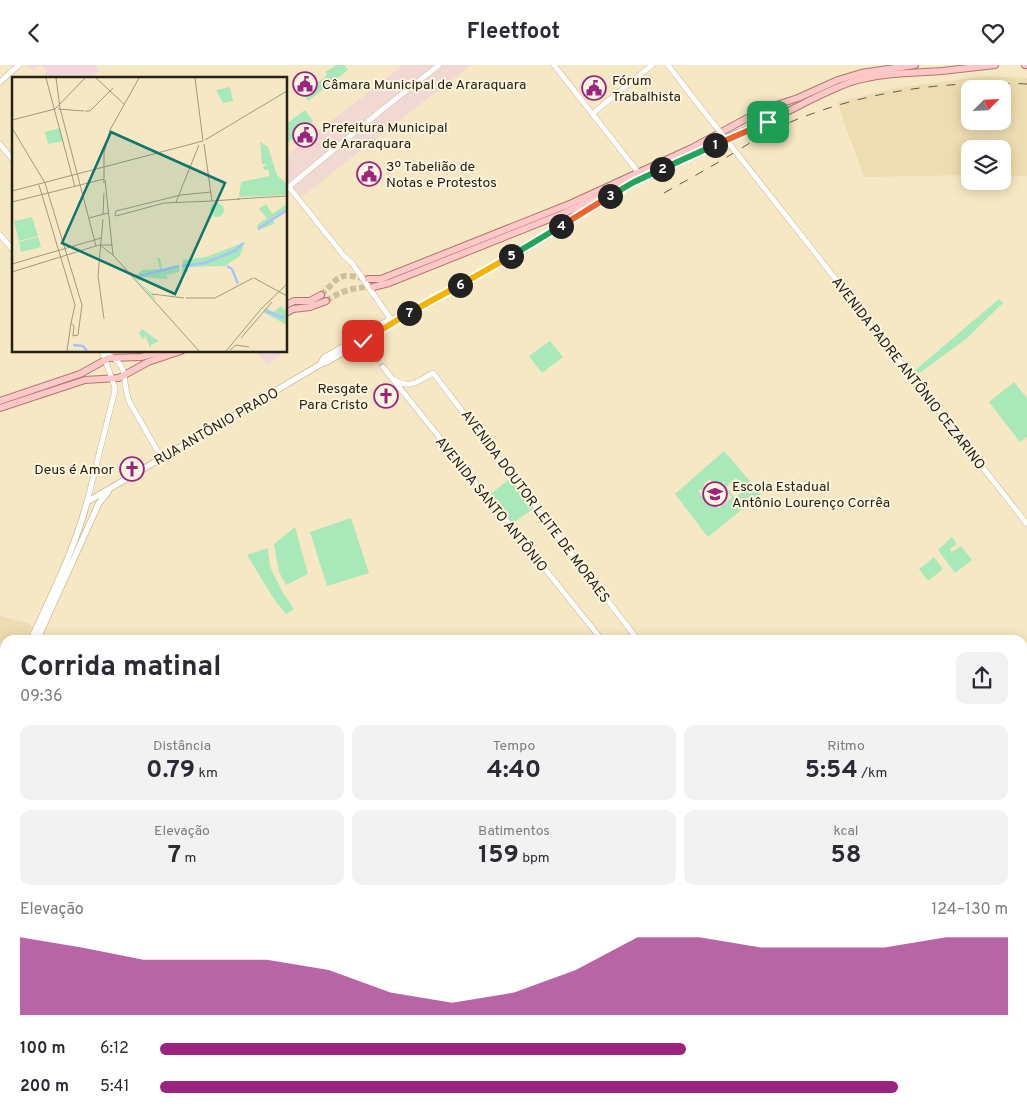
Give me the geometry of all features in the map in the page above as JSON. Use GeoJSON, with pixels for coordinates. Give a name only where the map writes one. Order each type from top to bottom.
{"type":"FeatureCollection","features":[{"type":"Feature","properties":{"kind":"main road"},"geometry":{"type":"LineString","coordinates":[[368,279],[381,279],[550,213],[700,144],[756,113],[798,98],[838,80],[861,73],[915,65]]}},
{"type":"Feature","properties":{"kind":"main road"},"geometry":{"type":"LineString","coordinates":[[373,287],[389,283],[562,214],[739,133],[774,119],[820,95],[862,79],[995,65]]}},
{"type":"Feature","properties":{"kind":"main road"},"geometry":{"type":"LineString","coordinates":[[773,107],[774,119]]}},
{"type":"Feature","properties":{"kind":"main road"},"geometry":{"type":"LineString","coordinates":[[756,113],[757,118],[763,124]]}},
{"type":"Feature","properties":{"kind":"main road","name":"RUA ANTÔNIO PRADO"},"geometry":{"type":"LineString","coordinates":[[87,502],[321,364],[324,358],[363,341],[394,320],[500,263],[634,182]]}},
{"type":"Feature","properties":{"kind":"main road"},"geometry":{"type":"LineString","coordinates":[[288,304],[294,301],[310,301],[323,298],[310,307],[293,309],[288,312]]}},
{"type":"Feature","properties":{"kind":"main road"},"geometry":{"type":"LineString","coordinates":[[0,401],[80,374],[114,357],[141,357],[156,353]]}},
{"type":"Feature","properties":{"kind":"main road"},"geometry":{"type":"LineString","coordinates":[[0,408],[85,380],[112,379],[126,375],[148,362],[173,353]]}},
{"type":"Feature","properties":{"kind":"main road"},"geometry":{"type":"LineString","coordinates":[[44,394],[47,390],[47,385]]}},
{"type":"Feature","properties":{"kind":"main road"},"geometry":{"type":"LineString","coordinates":[[40,635],[99,503],[111,489]]}},
{"type":"Feature","properties":{"kind":"main road"},"geometry":{"type":"LineString","coordinates":[[33,635],[62,571],[84,515],[87,502]]}},
{"type":"Feature","properties":{"kind":"street"},"geometry":{"type":"LineString","coordinates":[[0,82],[19,65]]}},
{"type":"Feature","properties":{"kind":"street"},"geometry":{"type":"LineString","coordinates":[[394,320],[352,263],[344,256],[288,188],[439,65]]}},
{"type":"Feature","properties":{"kind":"street"},"geometry":{"type":"LineString","coordinates":[[554,65],[638,172]]}},
{"type":"Feature","properties":{"kind":"street"},"geometry":{"type":"LineString","coordinates":[[592,114],[652,65]]}},
{"type":"Feature","properties":{"kind":"street","name":"AVENIDA PADRE ANTÔNIO CEZARINO"},"geometry":{"type":"LineString","coordinates":[[668,66],[1027,524]]}},
{"type":"Feature","properties":{"kind":"street"},"geometry":{"type":"LineString","coordinates":[[0,144],[12,159]]}},
{"type":"Feature","properties":{"kind":"street"},"geometry":{"type":"LineString","coordinates":[[0,235],[12,249]]}},
{"type":"Feature","properties":{"kind":"street"},"geometry":{"type":"LineString","coordinates":[[87,502],[115,388],[102,353]]}},
{"type":"Feature","properties":{"kind":"street"},"geometry":{"type":"LineString","coordinates":[[106,353],[114,357],[121,364],[126,375],[127,395],[130,403],[161,457]]}},
{"type":"Feature","properties":{"kind":"street","name":"AVENIDA SANTO ANTÔNIO"},"geometry":{"type":"LineString","coordinates":[[383,367],[598,635]]}},
{"type":"Feature","properties":{"kind":"street","name":"AVENIDA DOUTOR LEITE DE MORAES"},"geometry":{"type":"LineString","coordinates":[[409,385],[433,373],[634,635]]}},
{"type":"Feature","properties":{"kind":"street"},"geometry":{"type":"LineString","coordinates":[[393,379],[403,385],[409,385]]}},
{"type":"Feature","properties":{"kind":"street"},"geometry":{"type":"LineString","coordinates":[[404,393],[404,389],[409,385]]}},
{"type":"Feature","properties":{"kind":"shaded area"},"geometry":{"type":"Polygon","coordinates":[[[27,65],[41,65],[33,71],[27,65]]]}},
{"type":"Feature","properties":{"kind":"shaded area"},"geometry":{"type":"Polygon","coordinates":[[[41,65],[95,65],[99,70],[91,77],[41,77],[47,72],[41,65]]]}},
{"type":"Feature","properties":{"kind":"shaded area"},"geometry":{"type":"Polygon","coordinates":[[[403,65],[471,65],[300,198],[288,183],[288,154],[403,65]]]}},
{"type":"Feature","properties":{"kind":"shaded area"},"geometry":{"type":"Polygon","coordinates":[[[984,76],[1027,78],[1027,176],[1011,175],[1011,140],[961,140],[961,175],[864,177],[837,102],[897,88],[984,76]]]}},
{"type":"Feature","properties":{"kind":"shaded area"},"geometry":{"type":"Polygon","coordinates":[[[258,353],[283,353],[268,365],[258,353]]]}},
{"type":"Feature","properties":{"kind":"shaded area"},"geometry":{"type":"Polygon","coordinates":[[[0,616],[32,626],[28,635],[0,635],[0,616]]]}},
{"type":"Feature","properties":{"kind":"green space"},"geometry":{"type":"Polygon","coordinates":[[[337,65],[344,65],[348,70],[308,101],[303,93],[325,77],[327,74],[325,72],[337,65]]]}},
{"type":"Feature","properties":{"kind":"green space"},"geometry":{"type":"Polygon","coordinates":[[[305,110],[313,121],[289,142],[288,123],[305,110]]]}},
{"type":"Feature","properties":{"kind":"green space"},"geometry":{"type":"Polygon","coordinates":[[[999,299],[1003,303],[966,339],[910,380],[907,377],[999,299]]]}},
{"type":"Feature","properties":{"kind":"green space"},"geometry":{"type":"Polygon","coordinates":[[[550,341],[563,357],[542,373],[529,356],[550,341]]]}},
{"type":"Feature","properties":{"kind":"green space"},"geometry":{"type":"Polygon","coordinates":[[[1014,382],[1027,398],[1027,437],[1020,442],[989,402],[1014,382]]]}},
{"type":"Feature","properties":{"kind":"green space"},"geometry":{"type":"Polygon","coordinates":[[[724,451],[761,494],[708,537],[675,494],[724,451]],[[736,478],[726,487],[735,498],[745,490],[736,478]],[[709,479],[703,485],[711,493],[709,495],[701,489],[698,491],[704,499],[712,501],[719,508],[732,497],[728,493],[723,498],[720,494],[725,489],[723,486],[725,483],[723,482],[718,488],[709,479]]]}},
{"type":"Feature","properties":{"kind":"green space"},"geometry":{"type":"Polygon","coordinates":[[[511,478],[534,508],[512,524],[489,495],[511,478]]]}},
{"type":"Feature","properties":{"kind":"green space"},"geometry":{"type":"Polygon","coordinates":[[[351,518],[369,573],[327,586],[310,532],[351,518]]]}},
{"type":"Feature","properties":{"kind":"green space"},"geometry":{"type":"Polygon","coordinates":[[[295,527],[308,574],[286,585],[279,572],[274,544],[295,527]]]}},
{"type":"Feature","properties":{"kind":"green space"},"geometry":{"type":"Polygon","coordinates":[[[952,537],[957,544],[950,549],[952,552],[961,546],[972,560],[955,573],[938,550],[952,537]]]}},
{"type":"Feature","properties":{"kind":"green space"},"geometry":{"type":"Polygon","coordinates":[[[268,548],[270,567],[283,593],[294,609],[286,614],[274,599],[247,555],[268,548]]]}},
{"type":"Feature","properties":{"kind":"green space"},"geometry":{"type":"Polygon","coordinates":[[[934,557],[943,569],[928,581],[919,569],[934,557]]]}},
{"type":"Feature","properties":{"kind":"tunnel"},"geometry":{"type":"LineString","coordinates":[[321,295],[340,277],[350,276],[366,279]]}},
{"type":"Feature","properties":{"kind":"tunnel"},"geometry":{"type":"LineString","coordinates":[[326,301],[348,290],[373,287]]}},
{"type":"Feature","properties":{"kind":"tunnel"},"geometry":{"type":"LineString","coordinates":[[367,346],[383,367]]}},
{"type":"Feature","properties":{"kind":"railway"},"geometry":{"type":"LineString","coordinates":[[664,193],[772,130],[839,105],[869,97],[932,87],[963,84],[1027,84]]}},
{"type":"Feature","properties":{"kind":"place","name":"Câmara Municipal de Araraquara"},"geometry":{"type":"Point","coordinates":[305,84]}},
{"type":"Feature","properties":{"kind":"place","name":"Fórum Trabalhista"},"geometry":{"type":"Point","coordinates":[594,88]}},
{"type":"Feature","properties":{"kind":"place","name":"Prefeitura Municipal de Araraquara"},"geometry":{"type":"Point","coordinates":[305,135]}},
{"type":"Feature","properties":{"kind":"place","name":"3º Tabelião de Notas e Protestos"},"geometry":{"type":"Point","coordinates":[369,174]}},
{"type":"Feature","properties":{"kind":"place","name":"Resgate Para Cristo"},"geometry":{"type":"Point","coordinates":[386,396]}},
{"type":"Feature","properties":{"kind":"place","name":"Deus é Amor"},"geometry":{"type":"Point","coordinates":[132,469]}},
{"type":"Feature","properties":{"kind":"place","name":"Escola Estadual Antônio Lourenço Corrêa"},"geometry":{"type":"Point","coordinates":[715,494]}},
{"type":"Feature","properties":{"kind":"route"},"geometry":{"type":"LineString","coordinates":[[363,341],[398,319],[500,263],[634,182],[739,133],[768,122]]}}]}
